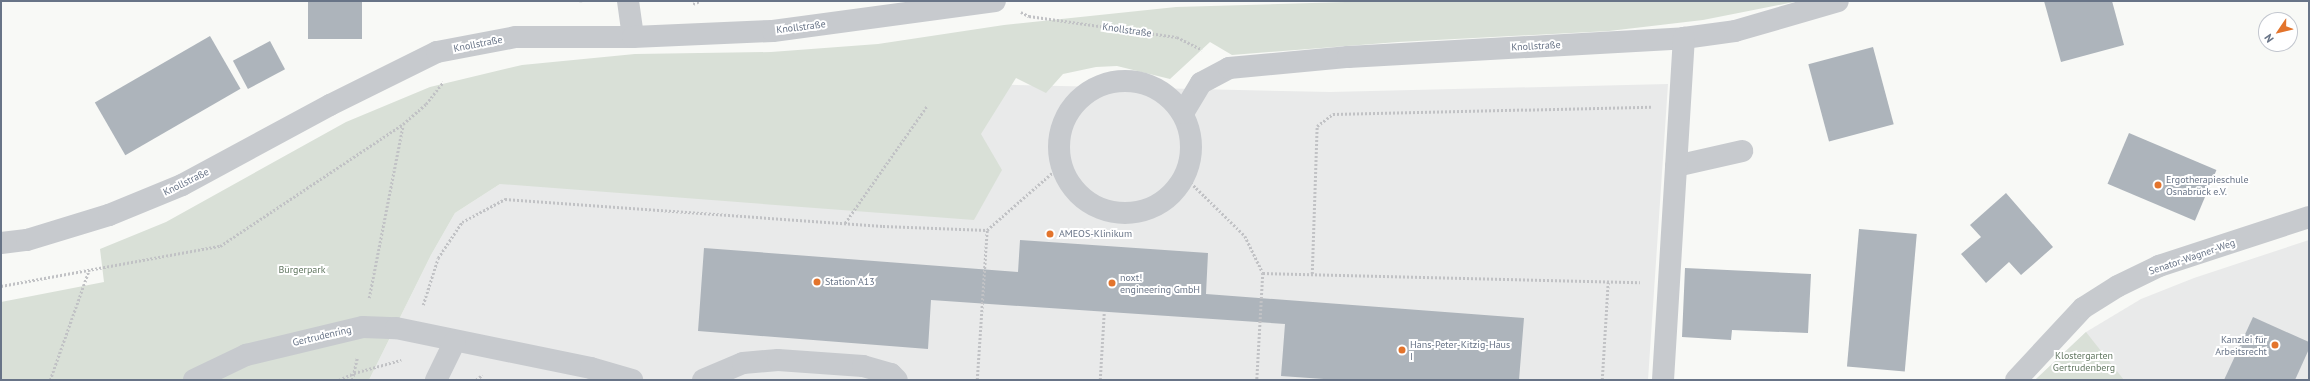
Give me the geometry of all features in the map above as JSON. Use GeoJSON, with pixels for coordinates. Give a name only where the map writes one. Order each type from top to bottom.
{"type":"FeatureCollection","features":[{"type":"Feature","properties":{"kind":"street"},"geometry":{"type":"LineString","coordinates":[[628,1],[633,37]]}},
{"type":"Feature","properties":{"kind":"street","name":"Knollstraße"},"geometry":{"type":"LineString","coordinates":[[1,244],[27,240],[110,215],[182,186],[337,101],[437,52],[516,37],[633,37],[773,31],[879,9],[995,1]]}},
{"type":"Feature","properties":{"kind":"street","name":"Knollstraße"},"geometry":{"type":"LineString","coordinates":[[1182,114],[1201,83],[1229,68],[1348,57],[1684,38],[1735,31],[1838,1]]}},
{"type":"Feature","properties":{"kind":"street"},"geometry":{"type":"LineString","coordinates":[[1663,380],[1684,38]]}},
{"type":"Feature","properties":{"kind":"street"},"geometry":{"type":"LineString","coordinates":[[1136,81],[1162,91],[1182,114],[1188,126],[1191,152],[1185,177],[1163,201],[1142,211],[1113,212],[1088,202],[1070,183],[1061,165],[1060,137],[1062,126],[1072,107],[1088,92],[1108,82],[1136,81]]}},
{"type":"Feature","properties":{"kind":"street"},"geometry":{"type":"LineString","coordinates":[[1676,166],[1742,151]]}},
{"type":"Feature","properties":{"kind":"street","name":"Senator-Wagner-Weg"},"geometry":{"type":"LineString","coordinates":[[2016,380],[2083,308],[2118,286],[2159,266],[2309,217]]}},
{"type":"Feature","properties":{"kind":"street","name":"Gertrudenring"},"geometry":{"type":"LineString","coordinates":[[194,380],[246,355],[363,327],[396,328],[455,342],[591,368],[632,380]]}},
{"type":"Feature","properties":{"kind":"street"},"geometry":{"type":"LineString","coordinates":[[436,380],[455,342]]}},
{"type":"Feature","properties":{"kind":"street"},"geometry":{"type":"LineString","coordinates":[[703,380],[743,363],[778,360],[863,366],[891,374],[897,380]]}},
{"type":"Feature","properties":{"kind":"path","name":"Knollstraße"},"geometry":{"type":"LineString","coordinates":[[995,1],[1029,16],[1178,37],[1229,68]]}},
{"type":"Feature","properties":{"kind":"path"},"geometry":{"type":"LineString","coordinates":[[1,286],[220,246],[403,124],[426,104],[444,80]]}},
{"type":"Feature","properties":{"kind":"path"},"geometry":{"type":"LineString","coordinates":[[845,224],[928,106]]}},
{"type":"Feature","properties":{"kind":"path"},"geometry":{"type":"LineString","coordinates":[[1312,274],[1318,126],[1333,114],[1654,107],[1653,115]]}},
{"type":"Feature","properties":{"kind":"path"},"geometry":{"type":"LineString","coordinates":[[352,380],[403,124]]}},
{"type":"Feature","properties":{"kind":"path"},"geometry":{"type":"LineString","coordinates":[[417,333],[426,294],[438,258],[462,222],[504,199],[845,224],[987,230],[1061,165]]}},
{"type":"Feature","properties":{"kind":"path"},"geometry":{"type":"LineString","coordinates":[[1185,177],[1245,236],[1263,273],[1257,380]]}},
{"type":"Feature","properties":{"kind":"path"},"geometry":{"type":"LineString","coordinates":[[977,380],[987,230]]}},
{"type":"Feature","properties":{"kind":"path"},"geometry":{"type":"LineString","coordinates":[[50,380],[90,269]]}},
{"type":"Feature","properties":{"kind":"path"},"geometry":{"type":"LineString","coordinates":[[1263,273],[1641,282],[1642,274]]}},
{"type":"Feature","properties":{"kind":"path"},"geometry":{"type":"LineString","coordinates":[[1602,380],[1608,281]]}},
{"type":"Feature","properties":{"kind":"path"},"geometry":{"type":"LineString","coordinates":[[1100,380],[1104,312]]}},
{"type":"Feature","properties":{"kind":"path"},"geometry":{"type":"LineString","coordinates":[[339,380],[354,372]]}},
{"type":"Feature","properties":{"kind":"shaded area","name":"AMEOS-Klinikum"},"geometry":{"type":"Polygon","coordinates":[[[927,83],[1330,92],[1668,84],[1648,380],[369,380],[431,255],[455,213],[500,184],[927,83]]]}},
{"type":"Feature","properties":{"kind":"shaded area"},"geometry":{"type":"Polygon","coordinates":[[[2309,240],[2309,380],[2035,380],[2086,332],[2141,299],[2194,278],[2309,240]]]}},
{"type":"Feature","properties":{"kind":"green space","name":"Bürgerpark"},"geometry":{"type":"Polygon","coordinates":[[[1379,1],[1799,1],[1703,20],[1609,31],[1398,42],[1232,55],[1210,42],[1170,79],[1117,66],[1096,67],[1063,74],[1046,93],[1016,78],[981,134],[1002,170],[974,220],[500,184],[455,213],[431,255],[369,380],[1,380],[1,302],[104,282],[100,249],[166,222],[346,122],[430,87],[522,65],[635,54],[771,52],[878,44],[1004,25],[1176,7],[1379,1]]]}},
{"type":"Feature","properties":{"kind":"green space","name":"Klostergarten Gertrudenberg"},"geometry":{"type":"Polygon","coordinates":[[[2086,332],[2124,380],[2035,380],[2086,332]]]}},
{"type":"Feature","properties":{"kind":"building"},"geometry":{"type":"Polygon","coordinates":[[[308,1],[362,1],[362,39],[308,39],[308,1]]]}},
{"type":"Feature","properties":{"kind":"building"},"geometry":{"type":"Polygon","coordinates":[[[2044,1],[2112,1],[2124,45],[2061,62],[2044,1]]]}},
{"type":"Feature","properties":{"kind":"building"},"geometry":{"type":"Polygon","coordinates":[[[210,36],[240,89],[125,155],[95,103],[210,36]]]}},
{"type":"Feature","properties":{"kind":"building"},"geometry":{"type":"Polygon","coordinates":[[[270,41],[285,69],[248,89],[233,61],[270,41]]]}},
{"type":"Feature","properties":{"kind":"building"},"geometry":{"type":"Polygon","coordinates":[[[1873,47],[1894,124],[1829,142],[1808,64],[1873,47]]]}},
{"type":"Feature","properties":{"kind":"building"},"geometry":{"type":"Polygon","coordinates":[[[2129,133],[2216,170],[2195,221],[2108,184],[2129,133]]]}},
{"type":"Feature","properties":{"kind":"building"},"geometry":{"type":"Polygon","coordinates":[[[2006,193],[2053,247],[2021,275],[2009,262],[1986,283],[1961,254],[1981,237],[1970,225],[2006,193]]]}},
{"type":"Feature","properties":{"kind":"building"},"geometry":{"type":"Polygon","coordinates":[[[1859,229],[1917,234],[1905,372],[1847,366],[1859,229]]]}},
{"type":"Feature","properties":{"kind":"building"},"geometry":{"type":"Polygon","coordinates":[[[1020,240],[1208,253],[1206,294],[1524,318],[1519,380],[1338,380],[1281,376],[1285,324],[931,300],[928,349],[698,331],[704,248],[1018,272],[1020,240]]]}},
{"type":"Feature","properties":{"kind":"building"},"geometry":{"type":"Polygon","coordinates":[[[1685,268],[1811,274],[1808,333],[1732,330],[1731,340],[1682,337],[1685,268]]]}},
{"type":"Feature","properties":{"kind":"building","name":"Kanzlei für Arbeitsrecht"},"geometry":{"type":"Polygon","coordinates":[[[2253,317],[2309,342],[2309,349],[2295,380],[2224,380],[2253,317]]]}},
{"type":"Feature","properties":{"kind":"place","name":"Ergotherapieschule Osnabrück e.V."},"geometry":{"type":"Point","coordinates":[2158,185]}},
{"type":"Feature","properties":{"kind":"place","name":"AMEOS-Klinikum"},"geometry":{"type":"Point","coordinates":[1050,234]}},
{"type":"Feature","properties":{"kind":"place","name":"Station A13"},"geometry":{"type":"Point","coordinates":[817,282]}},
{"type":"Feature","properties":{"kind":"place","name":"noxt! engineering GmbH"},"geometry":{"type":"Point","coordinates":[1112,283]}},
{"type":"Feature","properties":{"kind":"place","name":"Kanzlei für Arbeitsrecht"},"geometry":{"type":"Point","coordinates":[2275,345]}},
{"type":"Feature","properties":{"kind":"place","name":"Hans-Peter-Kitzig-Haus I"},"geometry":{"type":"Point","coordinates":[1402,350]}}]}
